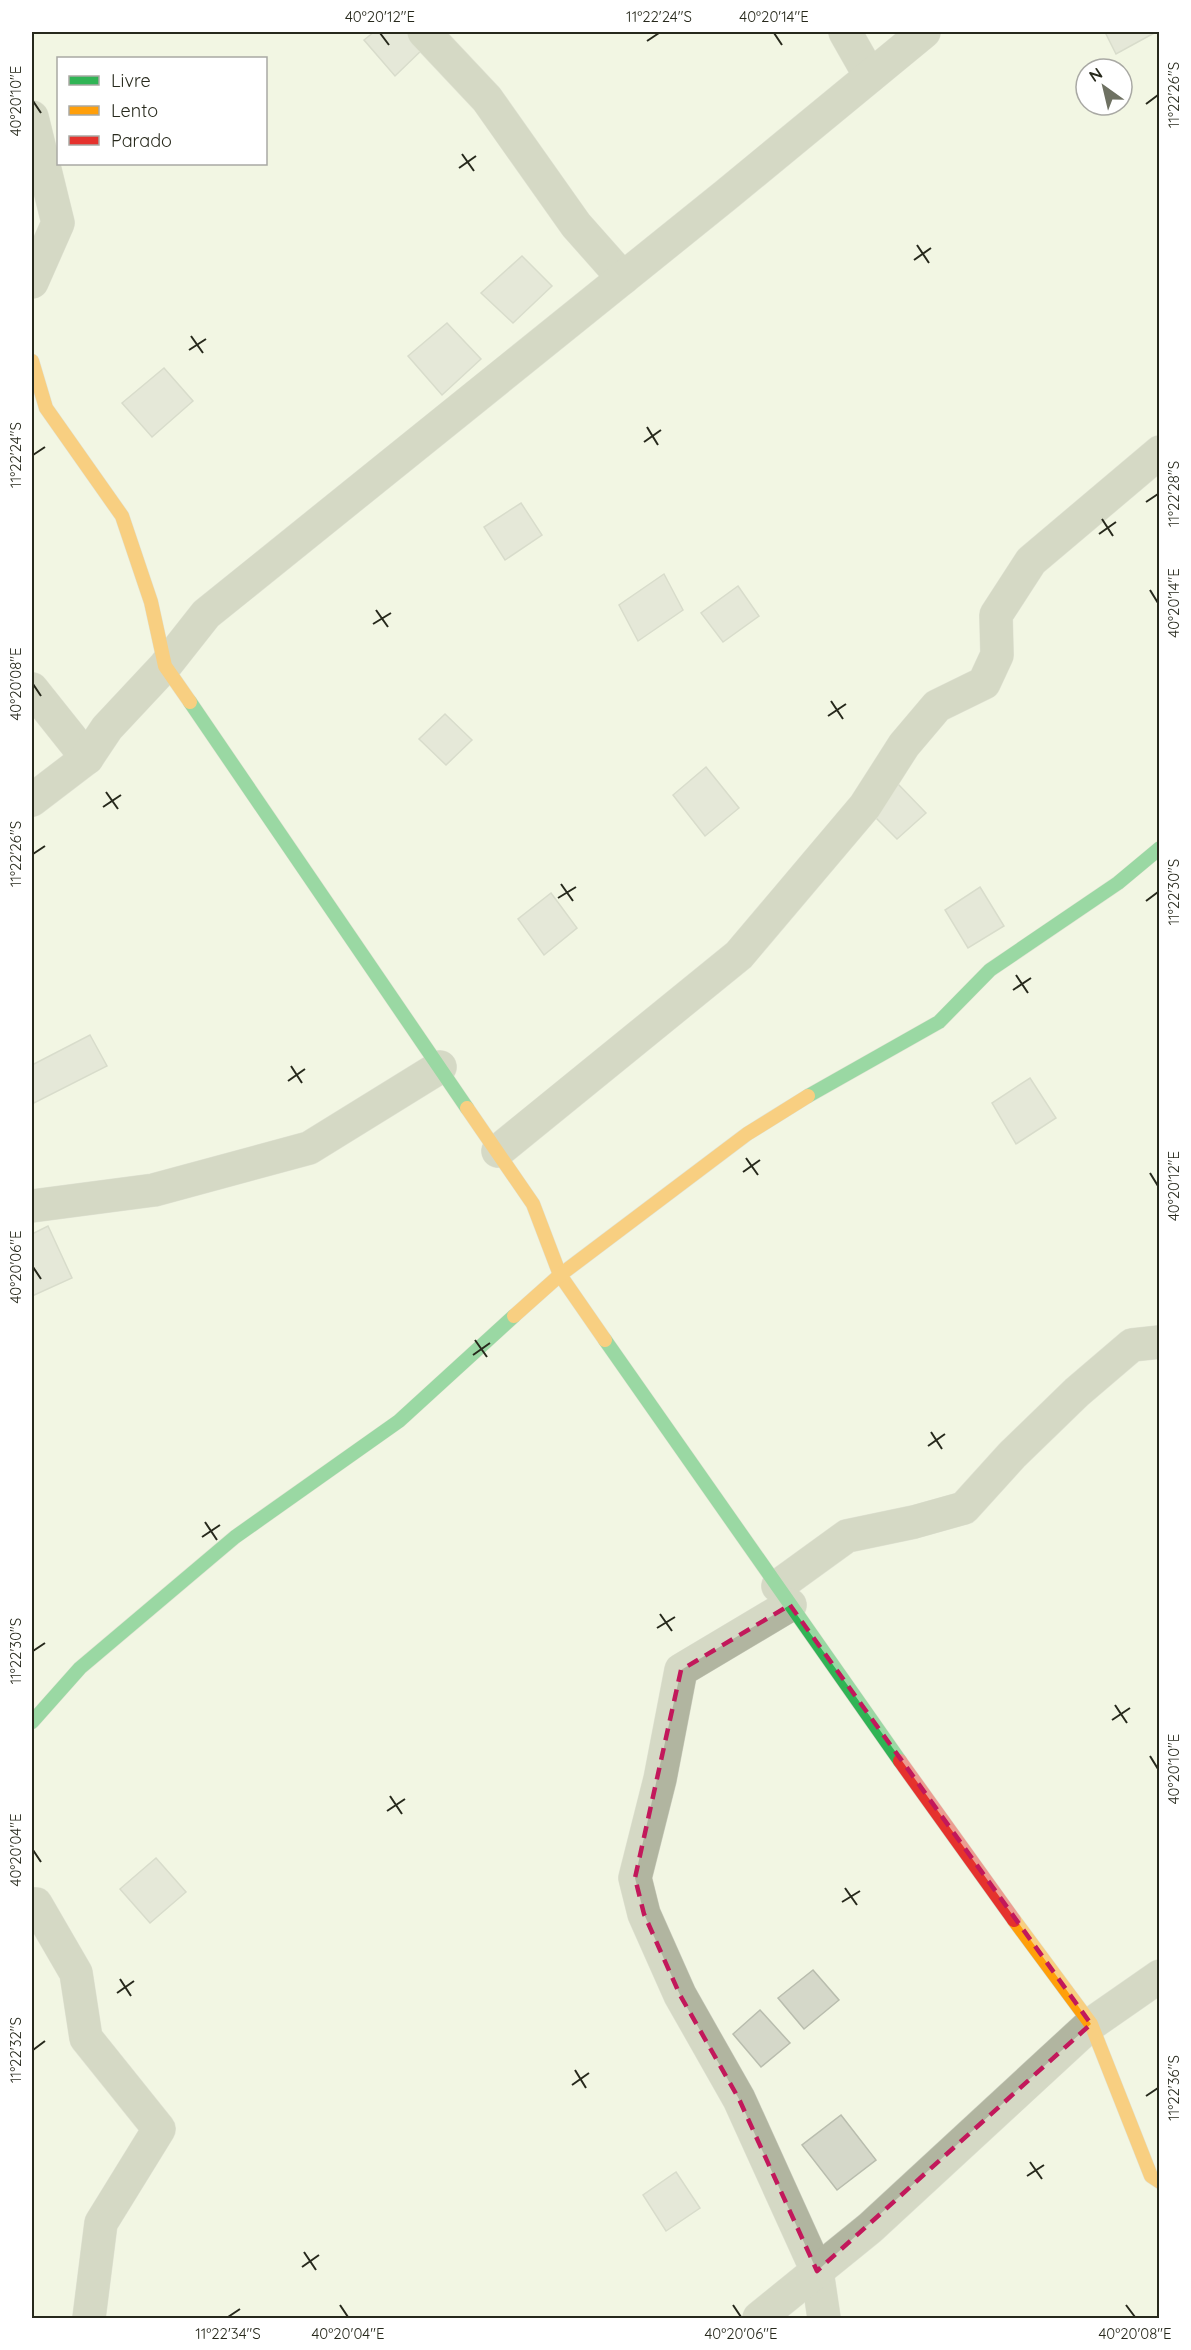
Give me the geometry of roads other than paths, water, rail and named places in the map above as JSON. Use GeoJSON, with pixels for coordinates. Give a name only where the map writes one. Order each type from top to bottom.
{"type":"FeatureCollection","features":[{"type":"Feature","properties":{"kind":"street"},"geometry":{"type":"LineString","coordinates":[[424,32],[487,99],[576,225],[623,278]]}},
{"type":"Feature","properties":{"kind":"street"},"geometry":{"type":"LineString","coordinates":[[845,32],[870,76]]}},
{"type":"Feature","properties":{"kind":"street"},"geometry":{"type":"LineString","coordinates":[[32,800],[87,758],[107,728],[165,666],[206,614],[924,32]]}},
{"type":"Feature","properties":{"kind":"street"},"geometry":{"type":"LineString","coordinates":[[32,117],[58,223],[32,282]]}},
{"type":"Feature","properties":{"kind":"street"},"geometry":{"type":"LineString","coordinates":[[32,361],[46,408],[122,516],[151,602],[165,666],[533,1204],[560,1275],[948,1830],[1091,2024],[1151,2176],[1160,2182]]}},
{"type":"Feature","properties":{"kind":"street"},"geometry":{"type":"LineString","coordinates":[[498,1151],[739,956],[866,806],[904,745],[937,706],[984,683],[997,655],[996,615],[1031,561],[1160,452]]}},
{"type":"Feature","properties":{"kind":"street"},"geometry":{"type":"LineString","coordinates":[[32,689],[87,758]]}},
{"type":"Feature","properties":{"kind":"street"},"geometry":{"type":"LineString","coordinates":[[32,1722],[80,1668],[234,1537],[399,1421],[560,1275],[747,1134],[824,1086],[939,1022],[990,970],[1118,883],[1160,848]]}},
{"type":"Feature","properties":{"kind":"street"},"geometry":{"type":"LineString","coordinates":[[32,1206],[154,1190],[309,1148],[440,1067]]}},
{"type":"Feature","properties":{"kind":"street"},"geometry":{"type":"LineString","coordinates":[[824,2319],[817,2271],[739,2099],[680,1995],[644,1914],[635,1878],[660,1779],[681,1670],[784,1595],[847,1536],[914,1522],[964,1508],[1012,1455],[1077,1392],[1132,1345],[1160,1342]]}},
{"type":"Feature","properties":{"kind":"street"},"geometry":{"type":"LineString","coordinates":[[32,1904],[36,1904],[76,1973],[86,2038],[159,2129],[101,2223],[88,2319]]}},
{"type":"Feature","properties":{"kind":"street"},"geometry":{"type":"LineString","coordinates":[[759,2319],[870,2228],[1091,2024],[1160,1976]]}}]}
